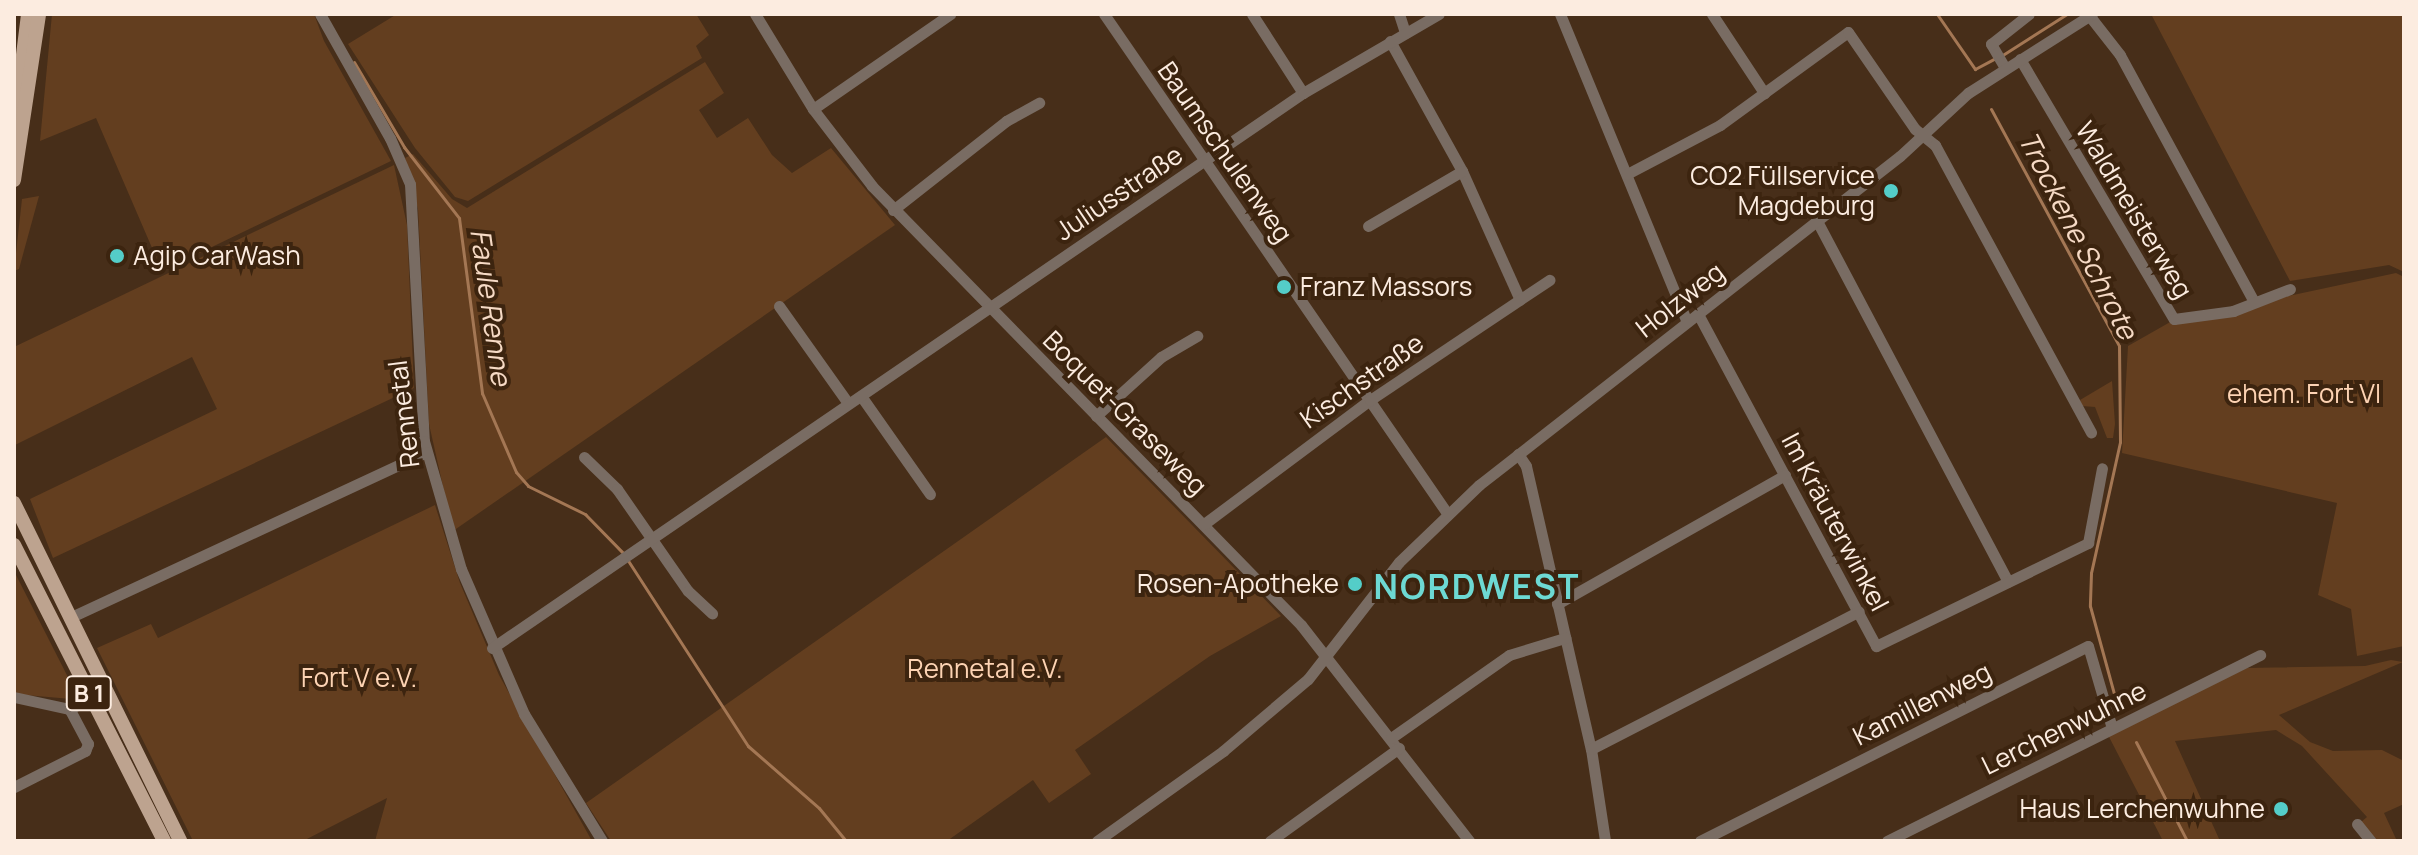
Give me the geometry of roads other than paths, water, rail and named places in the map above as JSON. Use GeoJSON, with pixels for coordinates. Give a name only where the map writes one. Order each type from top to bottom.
{"type":"FeatureCollection","features":[{"type":"Feature","properties":{"kind":"main road"},"geometry":{"type":"LineString","coordinates":[[14,127],[28,14]]}},
{"type":"Feature","properties":{"kind":"main road"},"geometry":{"type":"LineString","coordinates":[[14,180],[39,14]]}},
{"type":"Feature","properties":{"kind":"main road","name":"B 1"},"geometry":{"type":"LineString","coordinates":[[14,503],[17,531],[69,618],[180,841]]}},
{"type":"Feature","properties":{"kind":"main road","name":"B 1"},"geometry":{"type":"LineString","coordinates":[[14,545],[164,841]]}},
{"type":"Feature","properties":{"kind":"street","name":"Rennetal"},"geometry":{"type":"LineString","coordinates":[[320,14],[390,138],[410,184],[426,452],[461,569],[492,648],[537,739],[602,841]]}},
{"type":"Feature","properties":{"kind":"street","name":"Boquet-Graseweg"},"geometry":{"type":"LineString","coordinates":[[755,14],[813,109],[893,210],[1204,524],[1330,657],[1469,841]]}},
{"type":"Feature","properties":{"kind":"street"},"geometry":{"type":"LineString","coordinates":[[813,109],[950,14]]}},
{"type":"Feature","properties":{"kind":"street","name":"Baumschulenweg"},"geometry":{"type":"LineString","coordinates":[[1104,14],[1447,513]]}},
{"type":"Feature","properties":{"kind":"street"},"geometry":{"type":"LineString","coordinates":[[1252,14],[1303,93]]}},
{"type":"Feature","properties":{"kind":"street"},"geometry":{"type":"LineString","coordinates":[[1399,14],[1405,33]]}},
{"type":"Feature","properties":{"kind":"street","name":"Juliusstraße"},"geometry":{"type":"LineString","coordinates":[[492,648],[1303,93],[1439,14]]}},
{"type":"Feature","properties":{"kind":"street"},"geometry":{"type":"LineString","coordinates":[[1560,14],[1687,322]]}},
{"type":"Feature","properties":{"kind":"street"},"geometry":{"type":"LineString","coordinates":[[1712,14],[1764,93]]}},
{"type":"Feature","properties":{"kind":"street"},"geometry":{"type":"LineString","coordinates":[[2001,60],[1991,44],[2029,14]]}},
{"type":"Feature","properties":{"kind":"street"},"geometry":{"type":"LineString","coordinates":[[2089,15],[2120,55],[2253,300]]}},
{"type":"Feature","properties":{"kind":"street","name":"Holzweg"},"geometry":{"type":"LineString","coordinates":[[1097,841],[1223,751],[1330,657],[1391,573],[1447,513],[1922,136],[2001,60],[2020,59],[2089,15]]}},
{"type":"Feature","properties":{"kind":"street"},"geometry":{"type":"LineString","coordinates":[[1627,174],[1674,153],[1848,32],[1922,136],[1935,145],[2091,432]]}},
{"type":"Feature","properties":{"kind":"street"},"geometry":{"type":"LineString","coordinates":[[1390,41],[1462,171],[1520,300]]}},
{"type":"Feature","properties":{"kind":"street","name":"Waldmeisterweg"},"geometry":{"type":"LineString","coordinates":[[2020,59],[2170,316],[2208,317],[2290,289]]}},
{"type":"Feature","properties":{"kind":"street"},"geometry":{"type":"LineString","coordinates":[[893,210],[1006,121],[1039,103]]}},
{"type":"Feature","properties":{"kind":"street"},"geometry":{"type":"LineString","coordinates":[[1368,226],[1462,171]]}},
{"type":"Feature","properties":{"kind":"street"},"geometry":{"type":"LineString","coordinates":[[1817,221],[2008,581]]}},
{"type":"Feature","properties":{"kind":"street","name":"Kischstraße"},"geometry":{"type":"LineString","coordinates":[[1204,524],[1370,400],[1549,280]]}},
{"type":"Feature","properties":{"kind":"street"},"geometry":{"type":"LineString","coordinates":[[779,306],[848,403]]}},
{"type":"Feature","properties":{"kind":"street","name":"Im Kräuterwinkel"},"geometry":{"type":"LineString","coordinates":[[1698,314],[1876,646],[2088,543],[2102,468]]}},
{"type":"Feature","properties":{"kind":"street"},"geometry":{"type":"LineString","coordinates":[[1096,416],[1161,357],[1197,336]]}},
{"type":"Feature","properties":{"kind":"street"},"geometry":{"type":"LineString","coordinates":[[861,396],[930,494]]}},
{"type":"Feature","properties":{"kind":"street"},"geometry":{"type":"LineString","coordinates":[[69,618],[426,452]]}},
{"type":"Feature","properties":{"kind":"street"},"geometry":{"type":"LineString","coordinates":[[1518,454],[1526,466],[1591,749],[1605,841]]}},
{"type":"Feature","properties":{"kind":"street"},"geometry":{"type":"LineString","coordinates":[[584,457],[617,489],[688,591],[712,613]]}},
{"type":"Feature","properties":{"kind":"street"},"geometry":{"type":"LineString","coordinates":[[1557,604],[1785,475]]}},
{"type":"Feature","properties":{"kind":"street"},"geometry":{"type":"LineString","coordinates":[[1591,749],[1859,611]]}},
{"type":"Feature","properties":{"kind":"street"},"geometry":{"type":"LineString","coordinates":[[1270,841],[1509,655],[1565,638]]}},
{"type":"Feature","properties":{"kind":"street","name":"Kamillenweg"},"geometry":{"type":"LineString","coordinates":[[1700,841],[2088,646],[2112,728]]}},
{"type":"Feature","properties":{"kind":"street","name":"Lerchenwuhne"},"geometry":{"type":"LineString","coordinates":[[1887,841],[2260,655]]}},
{"type":"Feature","properties":{"kind":"street"},"geometry":{"type":"LineString","coordinates":[[14,697],[69,709],[92,698]]}},
{"type":"Feature","properties":{"kind":"street"},"geometry":{"type":"LineString","coordinates":[[14,787],[87,749],[69,709]]}},
{"type":"Feature","properties":{"kind":"street"},"geometry":{"type":"LineString","coordinates":[[2357,824],[2371,841]]}},
{"type":"Feature","properties":{"kind":"waterway"},"geometry":{"type":"LineString","coordinates":[[1937,14],[1975,69],[1994,59]]}},
{"type":"Feature","properties":{"kind":"waterway","name":"Trockene Schrote"},"geometry":{"type":"LineString","coordinates":[[2001,56],[2067,14]]}},
{"type":"Feature","properties":{"kind":"waterway","name":"Faule Renne"},"geometry":{"type":"LineString","coordinates":[[354,62],[404,147],[459,218],[482,393],[516,472],[528,486],[585,514],[623,553]]}},
{"type":"Feature","properties":{"kind":"waterway","name":"Trockene Schrote"},"geometry":{"type":"LineString","coordinates":[[1991,109],[2119,346],[2120,442],[2091,573],[2090,606],[2119,712]]}},
{"type":"Feature","properties":{"kind":"waterway","name":"Faule Renne"},"geometry":{"type":"LineString","coordinates":[[627,559],[748,746],[819,808],[846,841]]}},
{"type":"Feature","properties":{"kind":"waterway","name":"Trockene Schrote"},"geometry":{"type":"LineString","coordinates":[[2136,742],[2187,841]]}},
{"type":"Feature","properties":{"kind":"place","name":"CO2 Füllservice Magdeburg"},"geometry":{"type":"Point","coordinates":[1891,191]}},
{"type":"Feature","properties":{"kind":"place","name":"Agip CarWash"},"geometry":{"type":"Point","coordinates":[117,256]}},
{"type":"Feature","properties":{"kind":"place","name":"Franz Massors"},"geometry":{"type":"Point","coordinates":[1284,287]}},
{"type":"Feature","properties":{"kind":"place","name":"Rosen-Apotheke"},"geometry":{"type":"Point","coordinates":[1355,584]}},
{"type":"Feature","properties":{"kind":"place","name":"Haus Lerchenwuhne"},"geometry":{"type":"Point","coordinates":[2281,809]}},
{"type":"Feature","properties":{"kind":"district","name":"NORDWEST"},"geometry":{"type":"Point","coordinates":[1477,587]}},
{"type":"Feature","properties":{"kind":"park label","name":"ehem. Fort VI"},"geometry":{"type":"Point","coordinates":[2304,394]}},
{"type":"Feature","properties":{"kind":"park label","name":"Rennetal e.V."},"geometry":{"type":"Point","coordinates":[985,669]}},
{"type":"Feature","properties":{"kind":"park label","name":"Fort V e.V."},"geometry":{"type":"Point","coordinates":[359,678]}}]}
